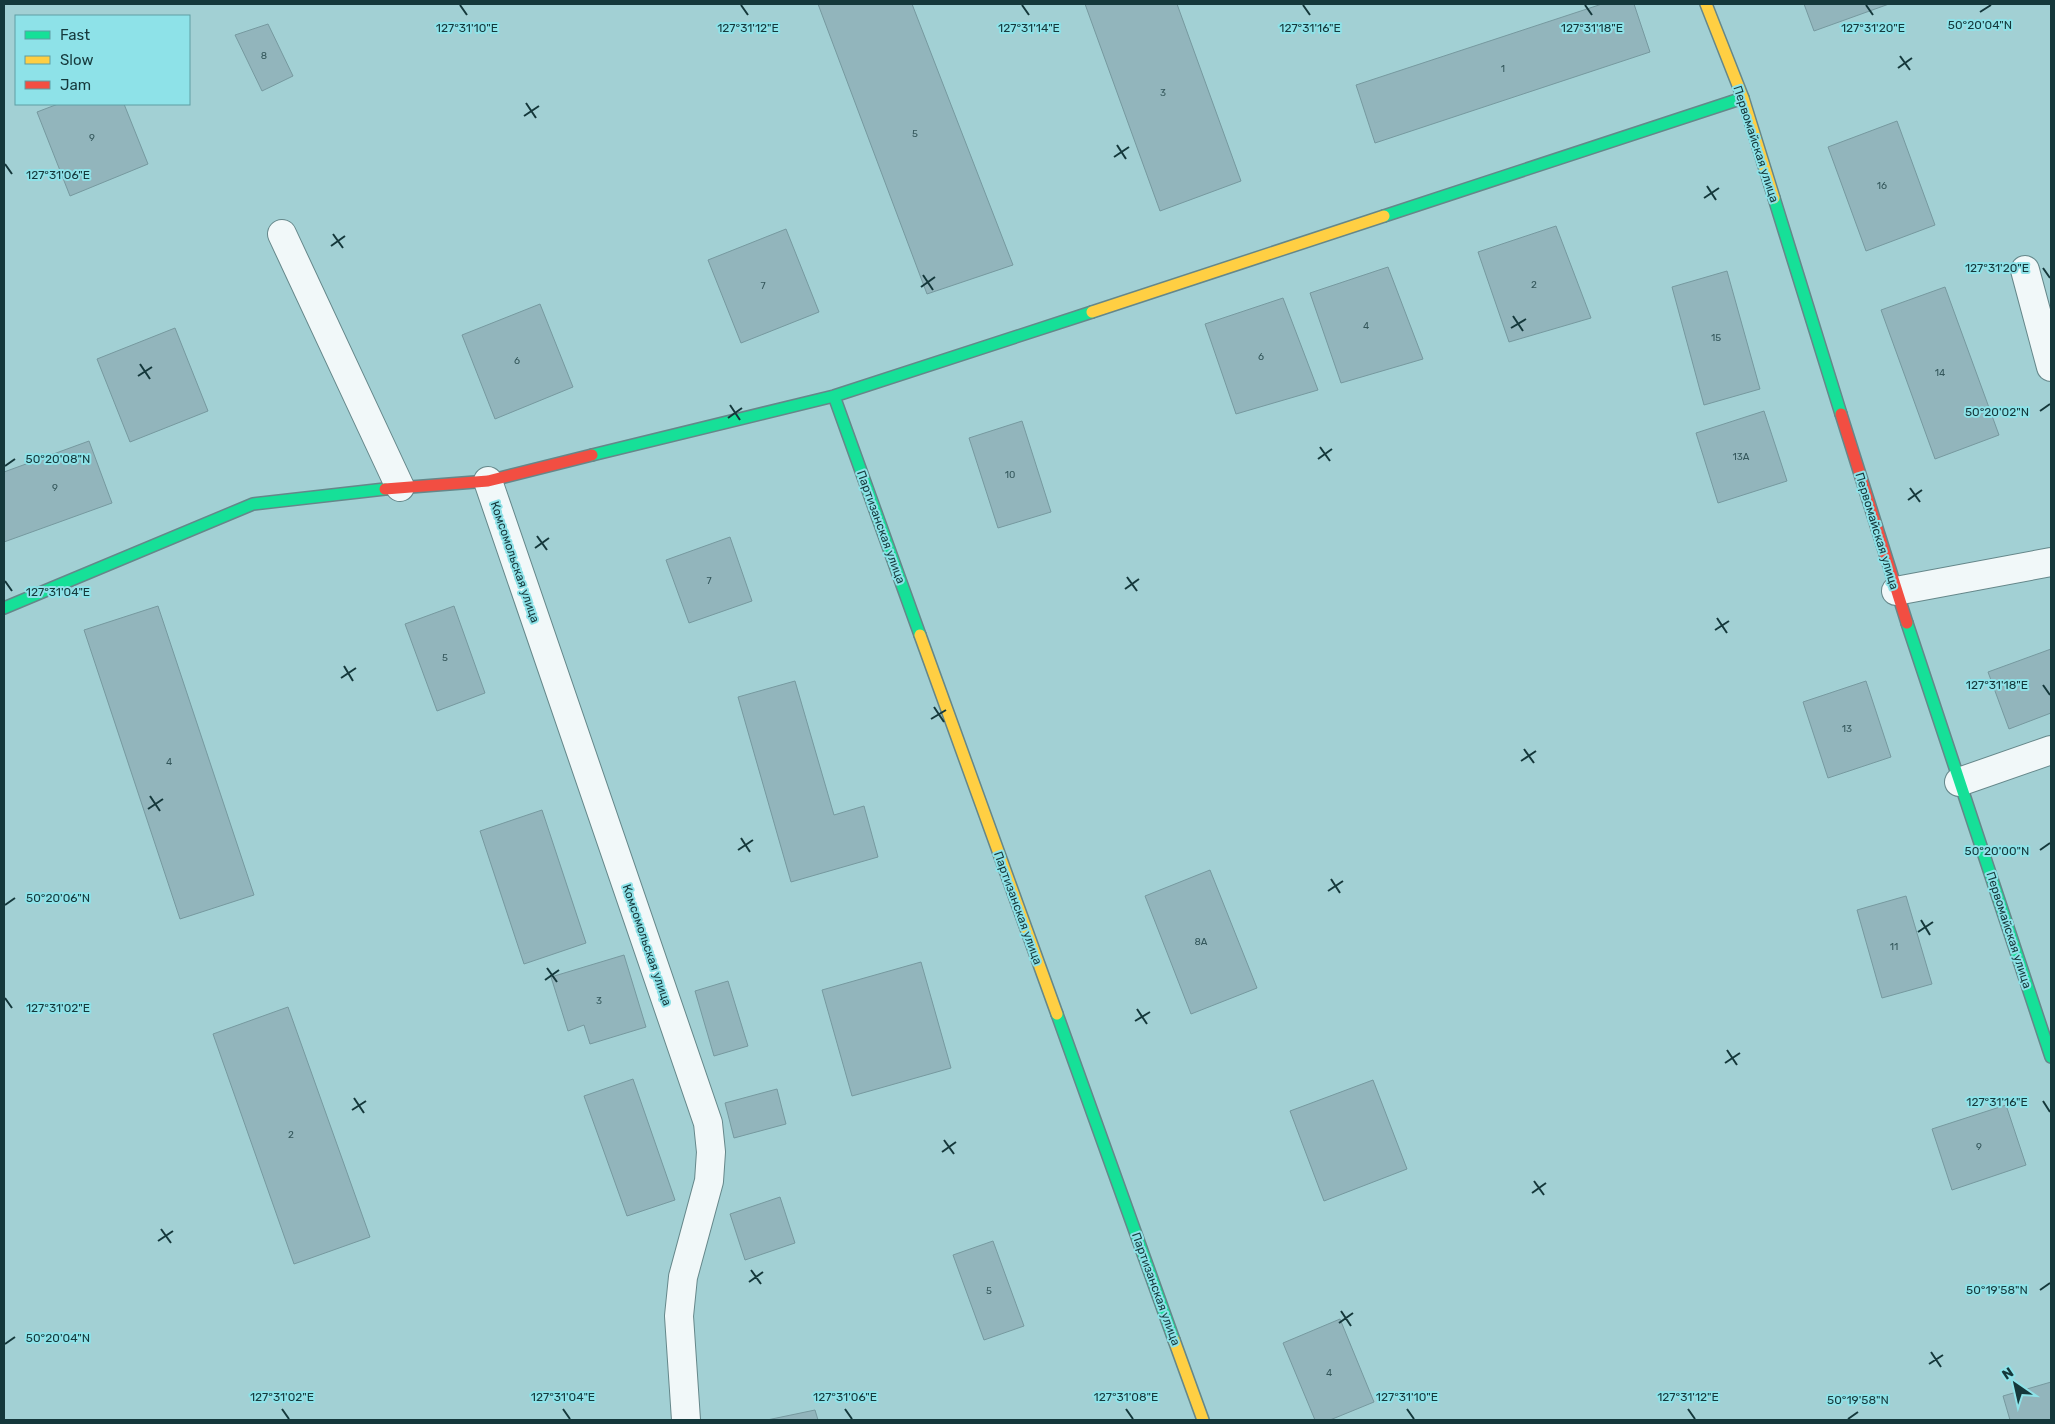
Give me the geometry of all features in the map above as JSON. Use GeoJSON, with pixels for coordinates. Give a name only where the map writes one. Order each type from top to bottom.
{"type":"FeatureCollection","features":[{"type":"Feature","properties":{"kind":"street","name":"Первомайская улица"},"geometry":{"type":"LineString","coordinates":[[1706,4],[1743,98],[1896,591],[2051,1058]]}},
{"type":"Feature","properties":{"kind":"street"},"geometry":{"type":"LineString","coordinates":[[4,608],[253,504],[400,487],[488,481],[834,396],[1743,98]]}},
{"type":"Feature","properties":{"kind":"street"},"geometry":{"type":"LineString","coordinates":[[282,234],[400,487]]}},
{"type":"Feature","properties":{"kind":"street"},"geometry":{"type":"LineString","coordinates":[[2025,270],[2051,367]]}},
{"type":"Feature","properties":{"kind":"street","name":"Партизанская улица"},"geometry":{"type":"LineString","coordinates":[[834,396],[1203,1420]]}},
{"type":"Feature","properties":{"kind":"street","name":"Комсомольская улица"},"geometry":{"type":"LineString","coordinates":[[488,481],[708,1123],[711,1152],[709,1181],[683,1277],[679,1316],[686,1420]]}},
{"type":"Feature","properties":{"kind":"street"},"geometry":{"type":"LineString","coordinates":[[1896,591],[2051,562]]}},
{"type":"Feature","properties":{"kind":"street"},"geometry":{"type":"LineString","coordinates":[[1959,782],[2051,750]]}},
{"type":"Feature","properties":{"kind":"building"},"geometry":{"type":"Polygon","coordinates":[[[818,4],[912,4],[1013,265],[927,294],[818,4]]]}},
{"type":"Feature","properties":{"kind":"building"},"geometry":{"type":"Polygon","coordinates":[[[1085,4],[1177,4],[1241,181],[1160,211],[1085,4]]]}},
{"type":"Feature","properties":{"kind":"building"},"geometry":{"type":"Polygon","coordinates":[[[1602,4],[1634,4],[1650,52],[1375,143],[1356,85],[1602,4]]]}},
{"type":"Feature","properties":{"kind":"building"},"geometry":{"type":"Polygon","coordinates":[[[1804,4],[1889,4],[1814,31],[1804,4]]]}},
{"type":"Feature","properties":{"kind":"building"},"geometry":{"type":"Polygon","coordinates":[[[268,24],[293,76],[262,91],[235,35],[268,24]]]}},
{"type":"Feature","properties":{"kind":"building"},"geometry":{"type":"Polygon","coordinates":[[[55,105],[124,105],[148,164],[70,196],[37,112],[55,105]]]}},
{"type":"Feature","properties":{"kind":"building"},"geometry":{"type":"Polygon","coordinates":[[[1897,121],[1935,225],[1866,251],[1828,147],[1897,121]]]}},
{"type":"Feature","properties":{"kind":"building"},"geometry":{"type":"Polygon","coordinates":[[[1556,226],[1591,318],[1509,342],[1478,252],[1556,226]]]}},
{"type":"Feature","properties":{"kind":"building"},"geometry":{"type":"Polygon","coordinates":[[[786,229],[819,312],[741,343],[708,260],[786,229]]]}},
{"type":"Feature","properties":{"kind":"building"},"geometry":{"type":"Polygon","coordinates":[[[1388,267],[1423,359],[1341,383],[1310,293],[1388,267]]]}},
{"type":"Feature","properties":{"kind":"building"},"geometry":{"type":"Polygon","coordinates":[[[1727,271],[1760,389],[1704,405],[1672,287],[1727,271]]]}},
{"type":"Feature","properties":{"kind":"building"},"geometry":{"type":"Polygon","coordinates":[[[1945,287],[1999,435],[1935,459],[1881,310],[1945,287]]]}},
{"type":"Feature","properties":{"kind":"building"},"geometry":{"type":"Polygon","coordinates":[[[1283,298],[1318,390],[1236,414],[1205,324],[1283,298]]]}},
{"type":"Feature","properties":{"kind":"building"},"geometry":{"type":"Polygon","coordinates":[[[540,304],[573,387],[495,419],[462,335],[540,304]]]}},
{"type":"Feature","properties":{"kind":"building"},"geometry":{"type":"Polygon","coordinates":[[[175,328],[208,411],[130,442],[97,359],[175,328]]]}},
{"type":"Feature","properties":{"kind":"building"},"geometry":{"type":"Polygon","coordinates":[[[1764,411],[1787,481],[1718,503],[1696,433],[1764,411]]]}},
{"type":"Feature","properties":{"kind":"building"},"geometry":{"type":"Polygon","coordinates":[[[1022,421],[1051,512],[998,528],[969,438],[1022,421]]]}},
{"type":"Feature","properties":{"kind":"building"},"geometry":{"type":"Polygon","coordinates":[[[89,441],[112,503],[4,542],[4,472],[89,441]]]}},
{"type":"Feature","properties":{"kind":"building"},"geometry":{"type":"Polygon","coordinates":[[[730,537],[752,601],[689,623],[666,560],[730,537]]]}},
{"type":"Feature","properties":{"kind":"building"},"geometry":{"type":"Polygon","coordinates":[[[158,606],[254,895],[180,919],[84,630],[158,606]]]}},
{"type":"Feature","properties":{"kind":"building"},"geometry":{"type":"Polygon","coordinates":[[[454,606],[485,693],[437,711],[405,624],[454,606]]]}},
{"type":"Feature","properties":{"kind":"building"},"geometry":{"type":"Polygon","coordinates":[[[2051,649],[2051,713],[2009,729],[1988,672],[2051,649]]]}},
{"type":"Feature","properties":{"kind":"building"},"geometry":{"type":"Polygon","coordinates":[[[795,681],[834,815],[864,806],[878,857],[791,882],[738,697],[795,681]]]}},
{"type":"Feature","properties":{"kind":"building"},"geometry":{"type":"Polygon","coordinates":[[[1866,681],[1891,757],[1828,778],[1803,702],[1866,681]]]}},
{"type":"Feature","properties":{"kind":"building"},"geometry":{"type":"Polygon","coordinates":[[[542,810],[586,943],[524,964],[480,831],[542,810]]]}},
{"type":"Feature","properties":{"kind":"building"},"geometry":{"type":"Polygon","coordinates":[[[1210,870],[1257,988],[1191,1014],[1145,896],[1210,870]]]}},
{"type":"Feature","properties":{"kind":"building"},"geometry":{"type":"Polygon","coordinates":[[[1906,896],[1932,984],[1882,998],[1857,910],[1906,896]]]}},
{"type":"Feature","properties":{"kind":"building"},"geometry":{"type":"Polygon","coordinates":[[[624,955],[646,1027],[590,1044],[584,1025],[568,1031],[551,977],[624,955]]]}},
{"type":"Feature","properties":{"kind":"building"},"geometry":{"type":"Polygon","coordinates":[[[921,962],[951,1068],[852,1096],[822,990],[921,962]]]}},
{"type":"Feature","properties":{"kind":"building"},"geometry":{"type":"Polygon","coordinates":[[[728,981],[748,1046],[714,1056],[695,991],[728,981]]]}},
{"type":"Feature","properties":{"kind":"building"},"geometry":{"type":"Polygon","coordinates":[[[288,1007],[370,1237],[294,1264],[213,1034],[288,1007]]]}},
{"type":"Feature","properties":{"kind":"building"},"geometry":{"type":"Polygon","coordinates":[[[633,1079],[675,1200],[627,1216],[584,1096],[633,1079]]]}},
{"type":"Feature","properties":{"kind":"building"},"geometry":{"type":"Polygon","coordinates":[[[1373,1080],[1407,1169],[1324,1201],[1290,1111],[1373,1080]]]}},
{"type":"Feature","properties":{"kind":"building"},"geometry":{"type":"Polygon","coordinates":[[[777,1089],[786,1124],[734,1138],[725,1103],[777,1089]]]}},
{"type":"Feature","properties":{"kind":"building"},"geometry":{"type":"Polygon","coordinates":[[[2006,1105],[2026,1165],[1952,1190],[1932,1129],[2006,1105]]]}},
{"type":"Feature","properties":{"kind":"building"},"geometry":{"type":"Polygon","coordinates":[[[780,1197],[795,1243],[745,1260],[730,1214],[780,1197]]]}},
{"type":"Feature","properties":{"kind":"building"},"geometry":{"type":"Polygon","coordinates":[[[993,1241],[1024,1326],[984,1340],[953,1255],[993,1241]]]}},
{"type":"Feature","properties":{"kind":"building"},"geometry":{"type":"Polygon","coordinates":[[[1340,1319],[1374,1402],[1330,1420],[1315,1420],[1283,1343],[1340,1319]]]}},
{"type":"Feature","properties":{"kind":"building"},"geometry":{"type":"Polygon","coordinates":[[[2051,1382],[2051,1420],[2010,1420],[2003,1396],[2051,1382]]]}},
{"type":"Feature","properties":{"kind":"building"},"geometry":{"type":"Polygon","coordinates":[[[815,1410],[818,1420],[767,1420],[815,1410]]]}},
{"type":"Feature","properties":{"kind":"traffic: fast"},"geometry":{"type":"LineString","coordinates":[[1384,216],[1743,98]]}},
{"type":"Feature","properties":{"kind":"traffic: fast"},"geometry":{"type":"LineString","coordinates":[[1774,198],[1841,414]]}},
{"type":"Feature","properties":{"kind":"traffic: fast"},"geometry":{"type":"LineString","coordinates":[[592,455],[834,396],[1092,312]]}},
{"type":"Feature","properties":{"kind":"traffic: fast"},"geometry":{"type":"LineString","coordinates":[[834,396],[920,635]]}},
{"type":"Feature","properties":{"kind":"traffic: fast"},"geometry":{"type":"LineString","coordinates":[[4,608],[253,504],[385,489]]}},
{"type":"Feature","properties":{"kind":"traffic: fast"},"geometry":{"type":"LineString","coordinates":[[1907,623],[2051,1057]]}},
{"type":"Feature","properties":{"kind":"traffic: fast"},"geometry":{"type":"LineString","coordinates":[[1057,1014],[1174,1340]]}},
{"type":"Feature","properties":{"kind":"traffic: slow"},"geometry":{"type":"LineString","coordinates":[[1706,4],[1743,98],[1774,198]]}},
{"type":"Feature","properties":{"kind":"traffic: slow"},"geometry":{"type":"LineString","coordinates":[[1092,312],[1384,216]]}},
{"type":"Feature","properties":{"kind":"traffic: slow"},"geometry":{"type":"LineString","coordinates":[[920,635],[1057,1014]]}},
{"type":"Feature","properties":{"kind":"traffic: slow"},"geometry":{"type":"LineString","coordinates":[[1174,1340],[1203,1420]]}},
{"type":"Feature","properties":{"kind":"traffic: jam"},"geometry":{"type":"LineString","coordinates":[[1841,414],[1907,623]]}},
{"type":"Feature","properties":{"kind":"traffic: jam"},"geometry":{"type":"LineString","coordinates":[[385,489],[488,481],[592,455]]}}]}
